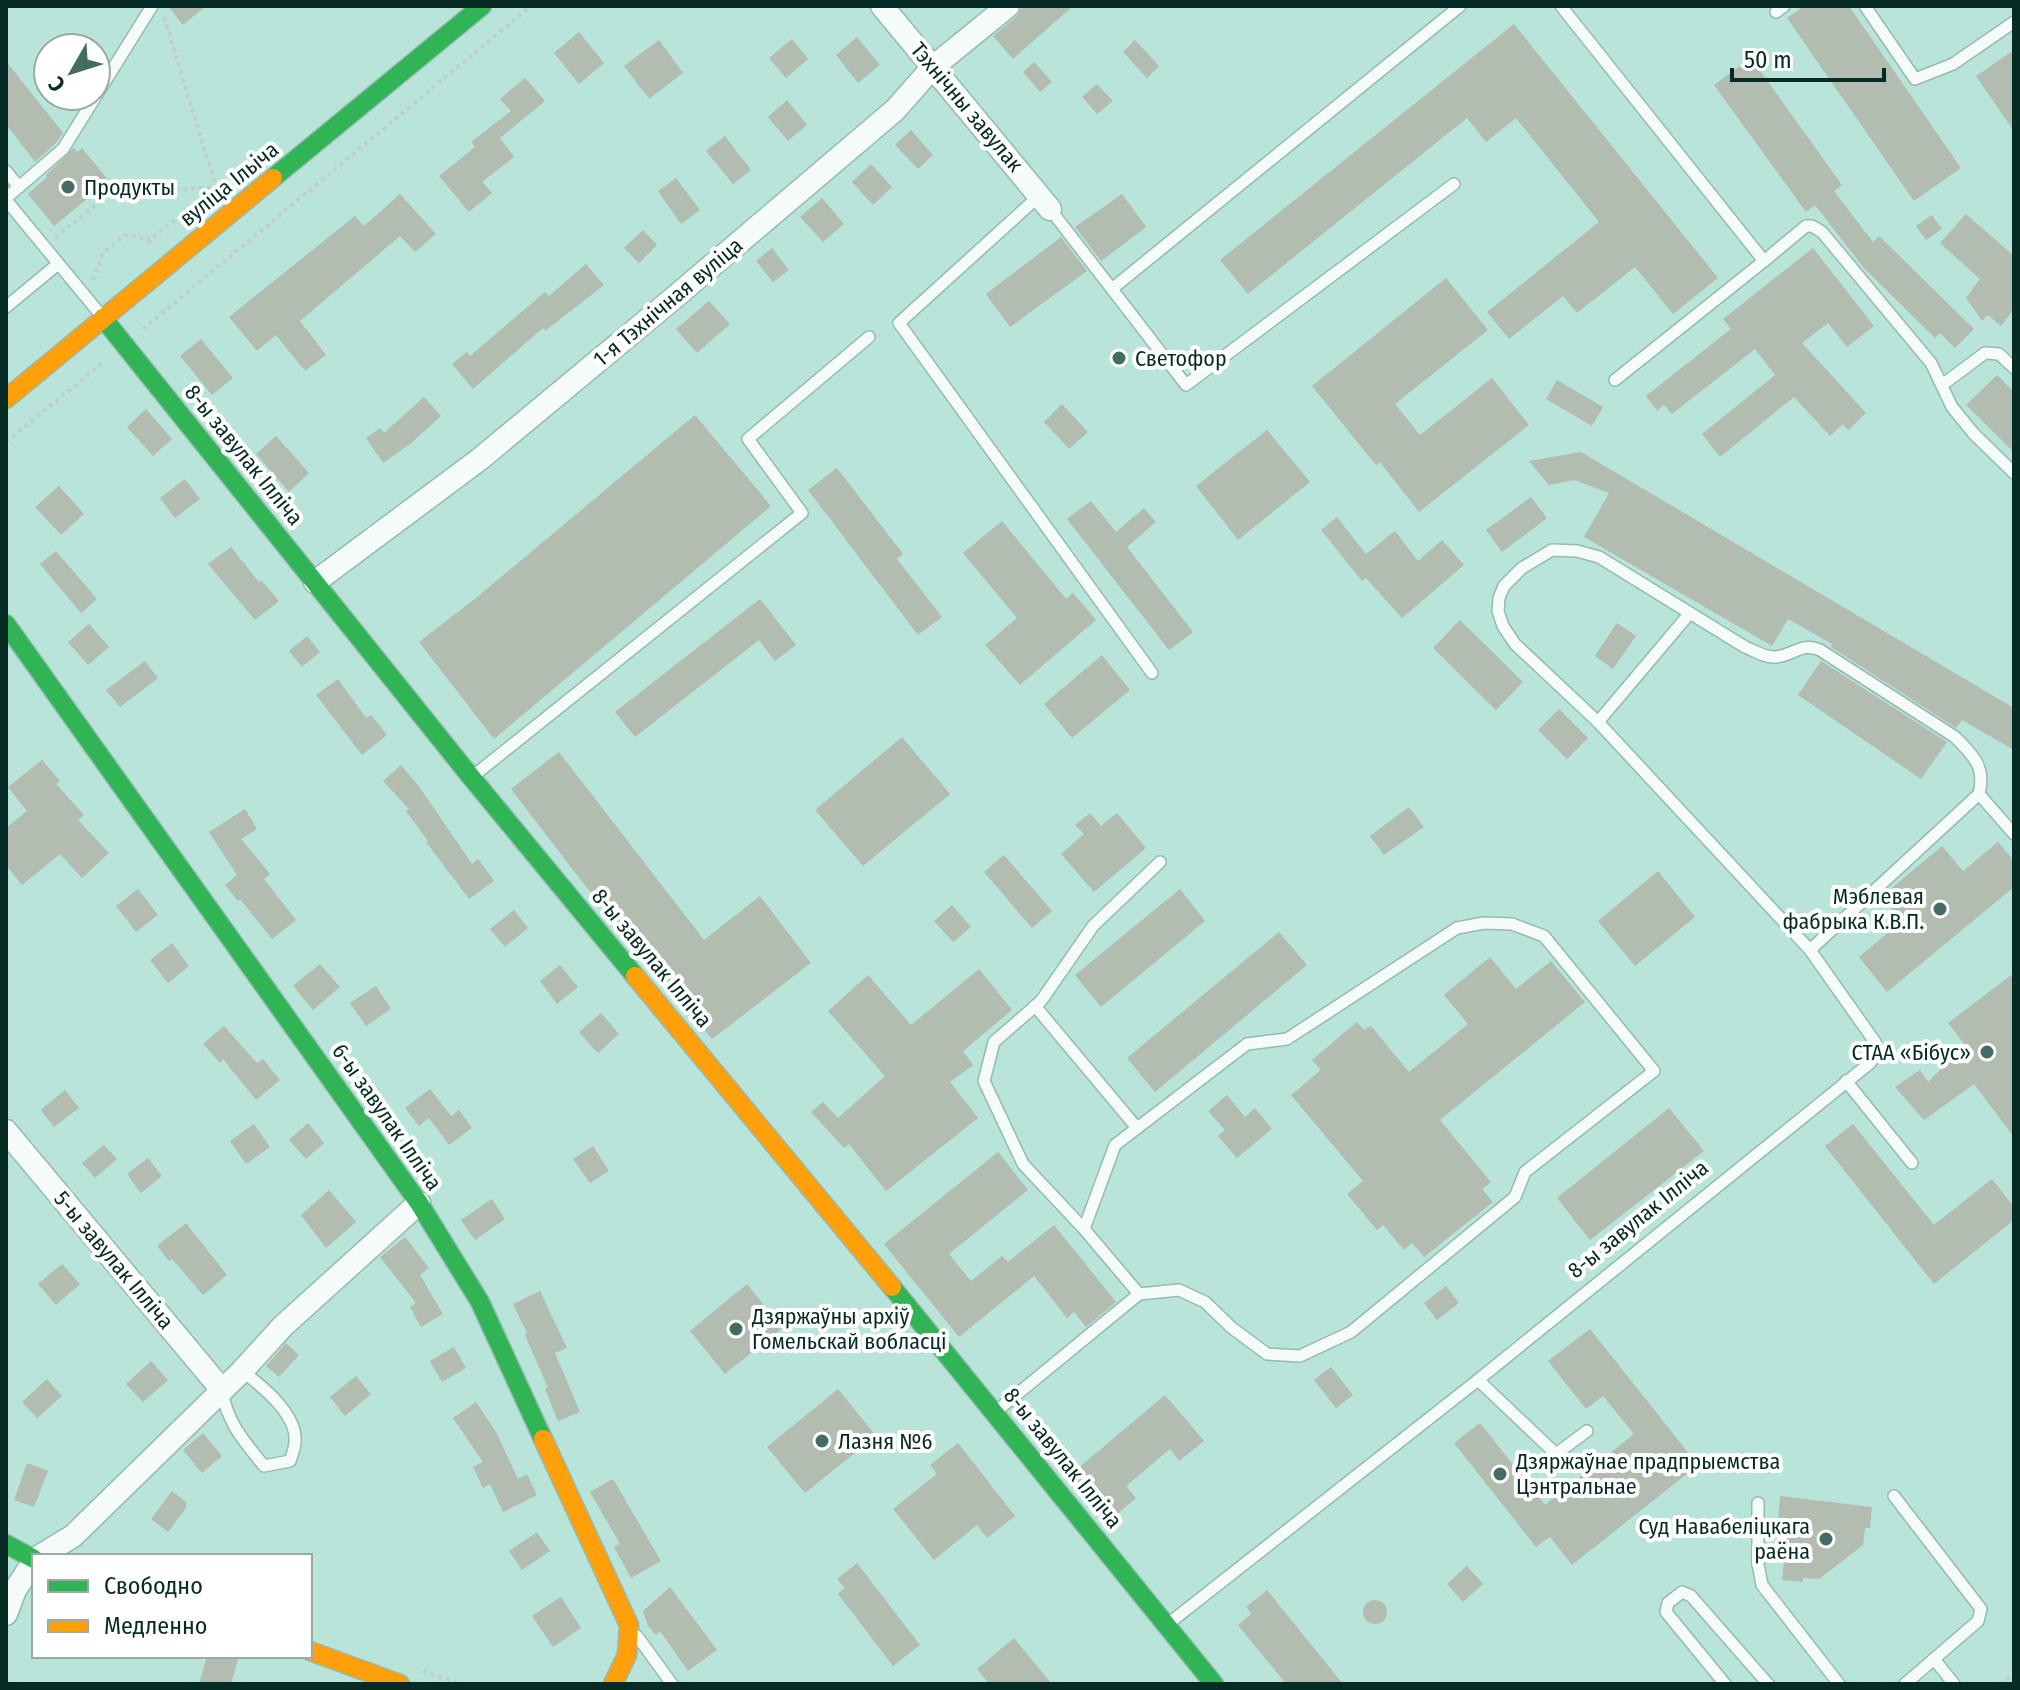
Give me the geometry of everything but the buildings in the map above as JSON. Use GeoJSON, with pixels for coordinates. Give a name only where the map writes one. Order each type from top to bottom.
{"type":"FeatureCollection","features":[{"type":"Feature","properties":{"kind":"street","name":"вуліца Ільіча"},"geometry":{"type":"LineString","coordinates":[[6,399],[482,6]]}},
{"type":"Feature","properties":{"kind":"street","name":"Тэхнічны завулак"},"geometry":{"type":"LineString","coordinates":[[882,6],[1045,202]]}},
{"type":"Feature","properties":{"kind":"street","name":"1-я Тэхнічная вуліца"},"geometry":{"type":"LineString","coordinates":[[315,582],[480,459],[669,302],[895,110],[933,67],[1008,6]]}},
{"type":"Feature","properties":{"kind":"street","name":"8-ы завулак Ілліча"},"geometry":{"type":"LineString","coordinates":[[103,318],[471,777],[995,1412],[1214,1684]]}},
{"type":"Feature","properties":{"kind":"street","name":"6-ы завулак Ілліча"},"geometry":{"type":"LineString","coordinates":[[6,624],[419,1203],[480,1302],[629,1625]]}},
{"type":"Feature","properties":{"kind":"street","name":"5-ы завулак Ілліча"},"geometry":{"type":"LineString","coordinates":[[6,1131],[222,1390]]}},
{"type":"Feature","properties":{"kind":"street"},"geometry":{"type":"LineString","coordinates":[[43,1554],[73,1536],[242,1371],[283,1326],[419,1203]]}},
{"type":"Feature","properties":{"kind":"street"},"geometry":{"type":"LineString","coordinates":[[6,1544],[32,1559]]}},
{"type":"Feature","properties":{"kind":"street"},"geometry":{"type":"LineString","coordinates":[[6,1614],[15,1590],[32,1563]]}},
{"type":"Feature","properties":{"kind":"street"},"geometry":{"type":"LineString","coordinates":[[613,1684],[627,1655],[629,1625]]}},
{"type":"Feature","properties":{"kind":"street"},"geometry":{"type":"LineString","coordinates":[[312,1652],[400,1684]]}},
{"type":"Feature","properties":{"kind":"lane"},"geometry":{"type":"LineString","coordinates":[[103,318],[6,199],[63,149],[152,6]]}},
{"type":"Feature","properties":{"kind":"lane"},"geometry":{"type":"LineString","coordinates":[[1113,288],[1460,6]]}},
{"type":"Feature","properties":{"kind":"lane"},"geometry":{"type":"LineString","coordinates":[[1561,6],[1764,261]]}},
{"type":"Feature","properties":{"kind":"lane"},"geometry":{"type":"LineString","coordinates":[[1865,6],[1915,79],[1953,64],[2014,22]]}},
{"type":"Feature","properties":{"kind":"lane"},"geometry":{"type":"LineString","coordinates":[[6,171],[19,187]]}},
{"type":"Feature","properties":{"kind":"lane"},"geometry":{"type":"LineString","coordinates":[[1152,673],[899,323],[1045,202],[1186,385],[1454,184]]}},
{"type":"Feature","properties":{"kind":"lane"},"geometry":{"type":"LineString","coordinates":[[1615,380],[1806,226],[1812,226],[1822,232],[1931,363],[1952,407],[1974,434],[2014,473]]}},
{"type":"Feature","properties":{"kind":"lane"},"geometry":{"type":"LineString","coordinates":[[6,307],[58,264]]}},
{"type":"Feature","properties":{"kind":"lane"},"geometry":{"type":"LineString","coordinates":[[471,777],[802,513],[748,439],[869,337]]}},
{"type":"Feature","properties":{"kind":"lane"},"geometry":{"type":"LineString","coordinates":[[1942,385],[1985,353],[1999,354],[2014,368]]}},
{"type":"Feature","properties":{"kind":"lane"},"geometry":{"type":"LineString","coordinates":[[1552,550],[1577,551],[1599,557],[1690,613],[1765,656],[1776,657],[1805,647],[1820,650],[1955,737],[1971,753],[1979,767],[1982,781],[1979,794],[1810,950],[1598,722],[1515,644],[1503,626],[1498,611],[1504,586],[1522,568],[1552,550]]}},
{"type":"Feature","properties":{"kind":"lane"},"geometry":{"type":"LineString","coordinates":[[1598,722],[1690,613]]}},
{"type":"Feature","properties":{"kind":"lane"},"geometry":{"type":"LineString","coordinates":[[1979,794],[2014,834]]}},
{"type":"Feature","properties":{"kind":"lane"},"geometry":{"type":"LineString","coordinates":[[1139,1294],[1023,1164],[984,1081],[994,1042],[1035,1006],[1093,926],[1160,862]]}},
{"type":"Feature","properties":{"kind":"lane"},"geometry":{"type":"LineString","coordinates":[[995,1412],[1139,1294],[1179,1290],[1205,1302],[1232,1328],[1267,1354],[1300,1356],[1351,1332],[1515,1197],[1525,1172],[1654,1071],[1544,936],[1512,924],[1484,923],[1457,928],[1287,1039],[1247,1044],[1115,1145],[1084,1229]]}},
{"type":"Feature","properties":{"kind":"lane","name":"8-ы завулак Ілліча"},"geometry":{"type":"LineString","coordinates":[[1167,1625],[1478,1380],[1875,1058],[1878,1051],[1875,1042],[1810,950]]}},
{"type":"Feature","properties":{"kind":"lane"},"geometry":{"type":"LineString","coordinates":[[1035,1006],[1137,1128]]}},
{"type":"Feature","properties":{"kind":"lane"},"geometry":{"type":"LineString","coordinates":[[1846,1081],[1912,1163]]}},
{"type":"Feature","properties":{"kind":"lane"},"geometry":{"type":"LineString","coordinates":[[222,1390],[225,1410],[236,1431],[264,1466],[290,1461],[296,1439],[287,1418],[270,1392],[242,1371]]}},
{"type":"Feature","properties":{"kind":"lane"},"geometry":{"type":"LineString","coordinates":[[1478,1380],[1556,1454],[1587,1431]]}},
{"type":"Feature","properties":{"kind":"lane"},"geometry":{"type":"LineString","coordinates":[[1894,1496],[1981,1609],[1978,1621],[1905,1684]]}},
{"type":"Feature","properties":{"kind":"lane"},"geometry":{"type":"LineString","coordinates":[[1758,1503],[1758,1564],[1762,1585],[1839,1684]]}},
{"type":"Feature","properties":{"kind":"lane"},"geometry":{"type":"LineString","coordinates":[[1725,1684],[1666,1612],[1668,1603],[1682,1592],[1691,1596],[1768,1684]]}},
{"type":"Feature","properties":{"kind":"lane"},"geometry":{"type":"LineString","coordinates":[[629,1625],[672,1684]]}},
{"type":"Feature","properties":{"kind":"lane"},"geometry":{"type":"LineString","coordinates":[[1934,1659],[1954,1684]]}},
{"type":"Feature","properties":{"kind":"path"},"geometry":{"type":"LineString","coordinates":[[161,6],[216,187]]}},
{"type":"Feature","properties":{"kind":"path"},"geometry":{"type":"LineString","coordinates":[[6,442],[531,6]]}},
{"type":"Feature","properties":{"kind":"path"},"geometry":{"type":"LineString","coordinates":[[172,222],[216,187]]}},
{"type":"Feature","properties":{"kind":"path"},"geometry":{"type":"LineString","coordinates":[[44,248],[109,194],[216,187]]}},
{"type":"Feature","properties":{"kind":"path"},"geometry":{"type":"LineString","coordinates":[[92,283],[103,253],[125,235],[151,239]]}},
{"type":"Feature","properties":{"kind":"path"},"geometry":{"type":"LineString","coordinates":[[2000,1684],[2014,1674]]}},
{"type":"Feature","properties":{"kind":"traffic: fast"},"geometry":{"type":"LineString","coordinates":[[273,178],[482,6]]}},
{"type":"Feature","properties":{"kind":"traffic: fast"},"geometry":{"type":"LineString","coordinates":[[103,318],[471,777],[635,976]]}},
{"type":"Feature","properties":{"kind":"traffic: fast"},"geometry":{"type":"LineString","coordinates":[[6,624],[419,1203],[480,1302],[543,1439]]}},
{"type":"Feature","properties":{"kind":"traffic: fast"},"geometry":{"type":"LineString","coordinates":[[892,1287],[1214,1684]]}},
{"type":"Feature","properties":{"kind":"traffic: fast"},"geometry":{"type":"LineString","coordinates":[[6,1544],[32,1558]]}},
{"type":"Feature","properties":{"kind":"traffic: slow"},"geometry":{"type":"LineString","coordinates":[[6,399],[273,178]]}},
{"type":"Feature","properties":{"kind":"traffic: slow"},"geometry":{"type":"LineString","coordinates":[[635,976],[892,1287]]}},
{"type":"Feature","properties":{"kind":"traffic: slow"},"geometry":{"type":"LineString","coordinates":[[543,1439],[629,1625],[627,1655],[613,1684]]}},
{"type":"Feature","properties":{"kind":"traffic: slow"},"geometry":{"type":"LineString","coordinates":[[312,1652],[400,1684]]}},
{"type":"Feature","properties":{"kind":"place","name":"Продукты"},"geometry":{"type":"Point","coordinates":[68,187]}},
{"type":"Feature","properties":{"kind":"place","name":"Светофор"},"geometry":{"type":"Point","coordinates":[1119,358]}},
{"type":"Feature","properties":{"kind":"place","name":"Мэблевая фабрыка К.В.П."},"geometry":{"type":"Point","coordinates":[1940,909]}},
{"type":"Feature","properties":{"kind":"place","name":"СТАА «Бібус»"},"geometry":{"type":"Point","coordinates":[1987,1052]}},
{"type":"Feature","properties":{"kind":"place","name":"Дзяржаўны архіў Гомельскай вобласці"},"geometry":{"type":"Point","coordinates":[736,1329]}},
{"type":"Feature","properties":{"kind":"place","name":"Лазня №6"},"geometry":{"type":"Point","coordinates":[822,1441]}},
{"type":"Feature","properties":{"kind":"place","name":"Дзяржаўнае прадпрыемства Цэнтральнае"},"geometry":{"type":"Point","coordinates":[1500,1474]}},
{"type":"Feature","properties":{"kind":"place","name":"Суд Навабеліцкага раёна"},"geometry":{"type":"Point","coordinates":[1826,1539]}}]}
